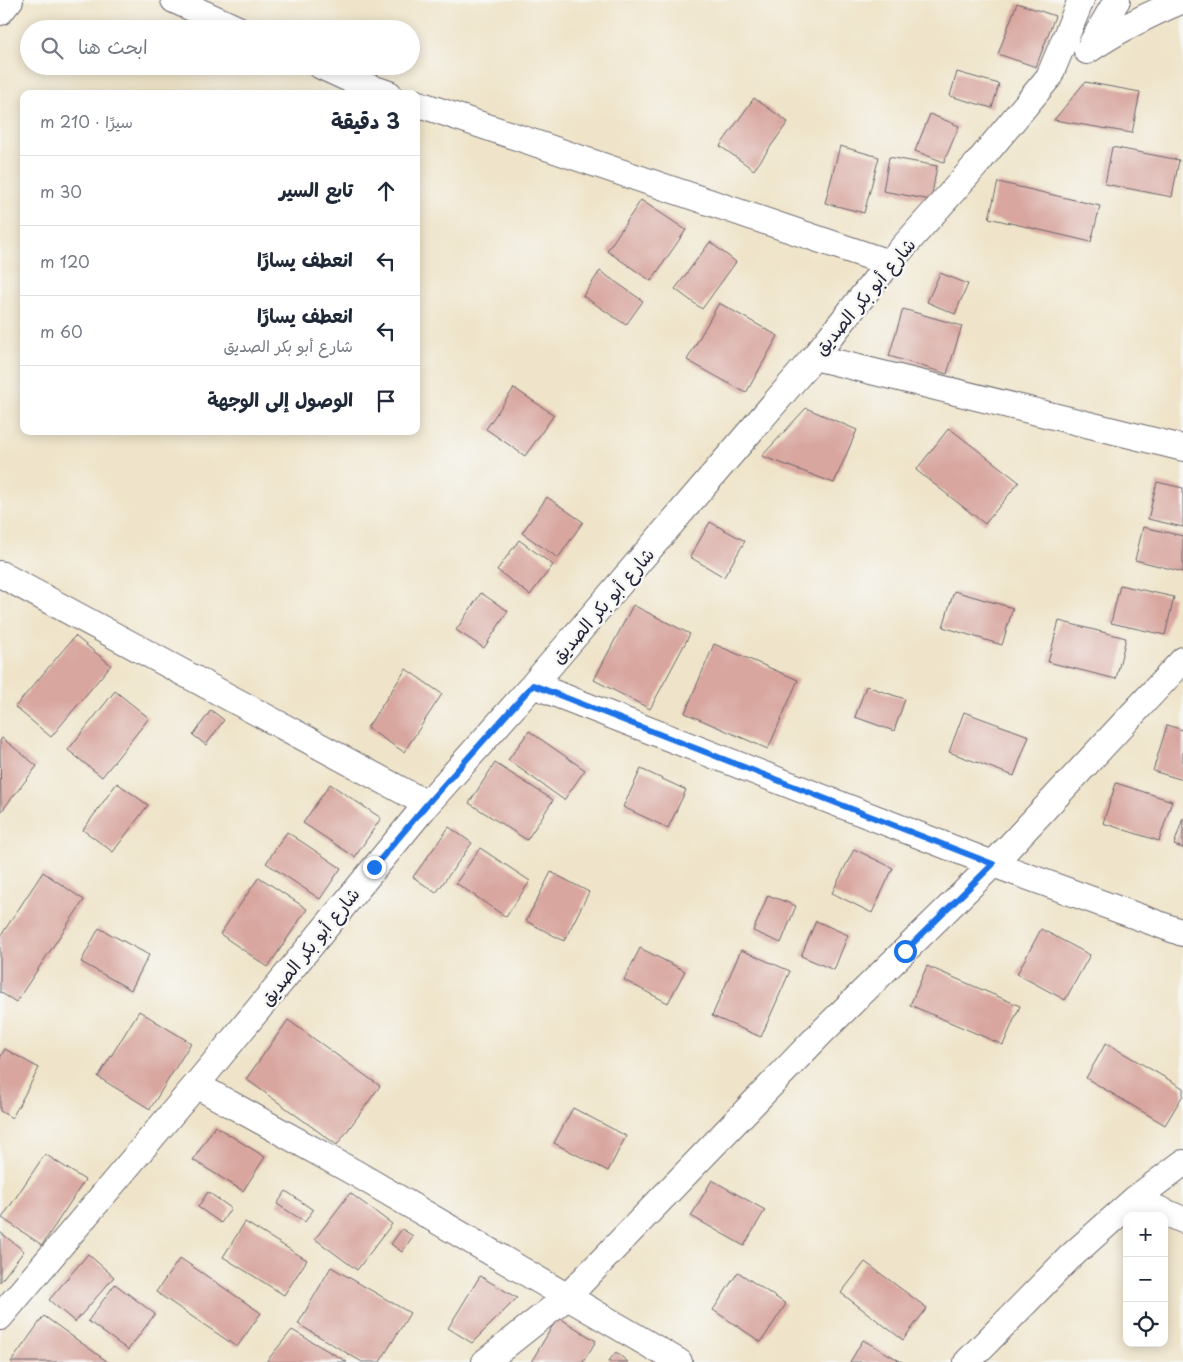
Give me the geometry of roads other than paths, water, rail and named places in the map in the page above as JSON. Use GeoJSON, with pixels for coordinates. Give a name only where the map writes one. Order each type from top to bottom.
{"type":"FeatureCollection","features":[{"type":"Feature","properties":{"kind":"street"},"geometry":{"type":"LineString","coordinates":[[0,12],[10,0]]}},
{"type":"Feature","properties":{"kind":"street"},"geometry":{"type":"LineString","coordinates":[[174,0],[218,20]]}},
{"type":"Feature","properties":{"kind":"street","name":"شارع أبو بكر الصديق"},"geometry":{"type":"LineString","coordinates":[[0,1317],[196,1085],[427,804],[533,685],[814,357],[889,263],[976,165],[1049,77],[1081,0]]}},
{"type":"Feature","properties":{"kind":"street","name":"شارع أبو بكر الصديق"},"geometry":{"type":"LineString","coordinates":[[1049,77],[1067,67],[1087,50],[1117,0]]}},
{"type":"Feature","properties":{"kind":"street"},"geometry":{"type":"LineString","coordinates":[[1087,50],[1120,29],[1183,0]]}},
{"type":"Feature","properties":{"kind":"street"},"geometry":{"type":"LineString","coordinates":[[340,75],[377,90]]}},
{"type":"Feature","properties":{"kind":"street"},"geometry":{"type":"LineString","coordinates":[[420,104],[889,263]]}},
{"type":"Feature","properties":{"kind":"street"},"geometry":{"type":"LineString","coordinates":[[814,357],[1183,448]]}},
{"type":"Feature","properties":{"kind":"street"},"geometry":{"type":"LineString","coordinates":[[0,574],[427,804]]}},
{"type":"Feature","properties":{"kind":"street"},"geometry":{"type":"LineString","coordinates":[[485,1362],[568,1296],[821,1033],[993,864],[1183,660]]}},
{"type":"Feature","properties":{"kind":"street"},"geometry":{"type":"LineString","coordinates":[[533,685],[993,864],[1183,933]]}},
{"type":"Feature","properties":{"kind":"street"},"geometry":{"type":"LineString","coordinates":[[196,1085],[357,1174],[679,1362]]}},
{"type":"Feature","properties":{"kind":"street"},"geometry":{"type":"LineString","coordinates":[[967,1362],[1069,1258],[1135,1199],[1183,1163]]}},
{"type":"Feature","properties":{"kind":"street"},"geometry":{"type":"LineString","coordinates":[[1135,1199],[1183,1220]]}}]}
